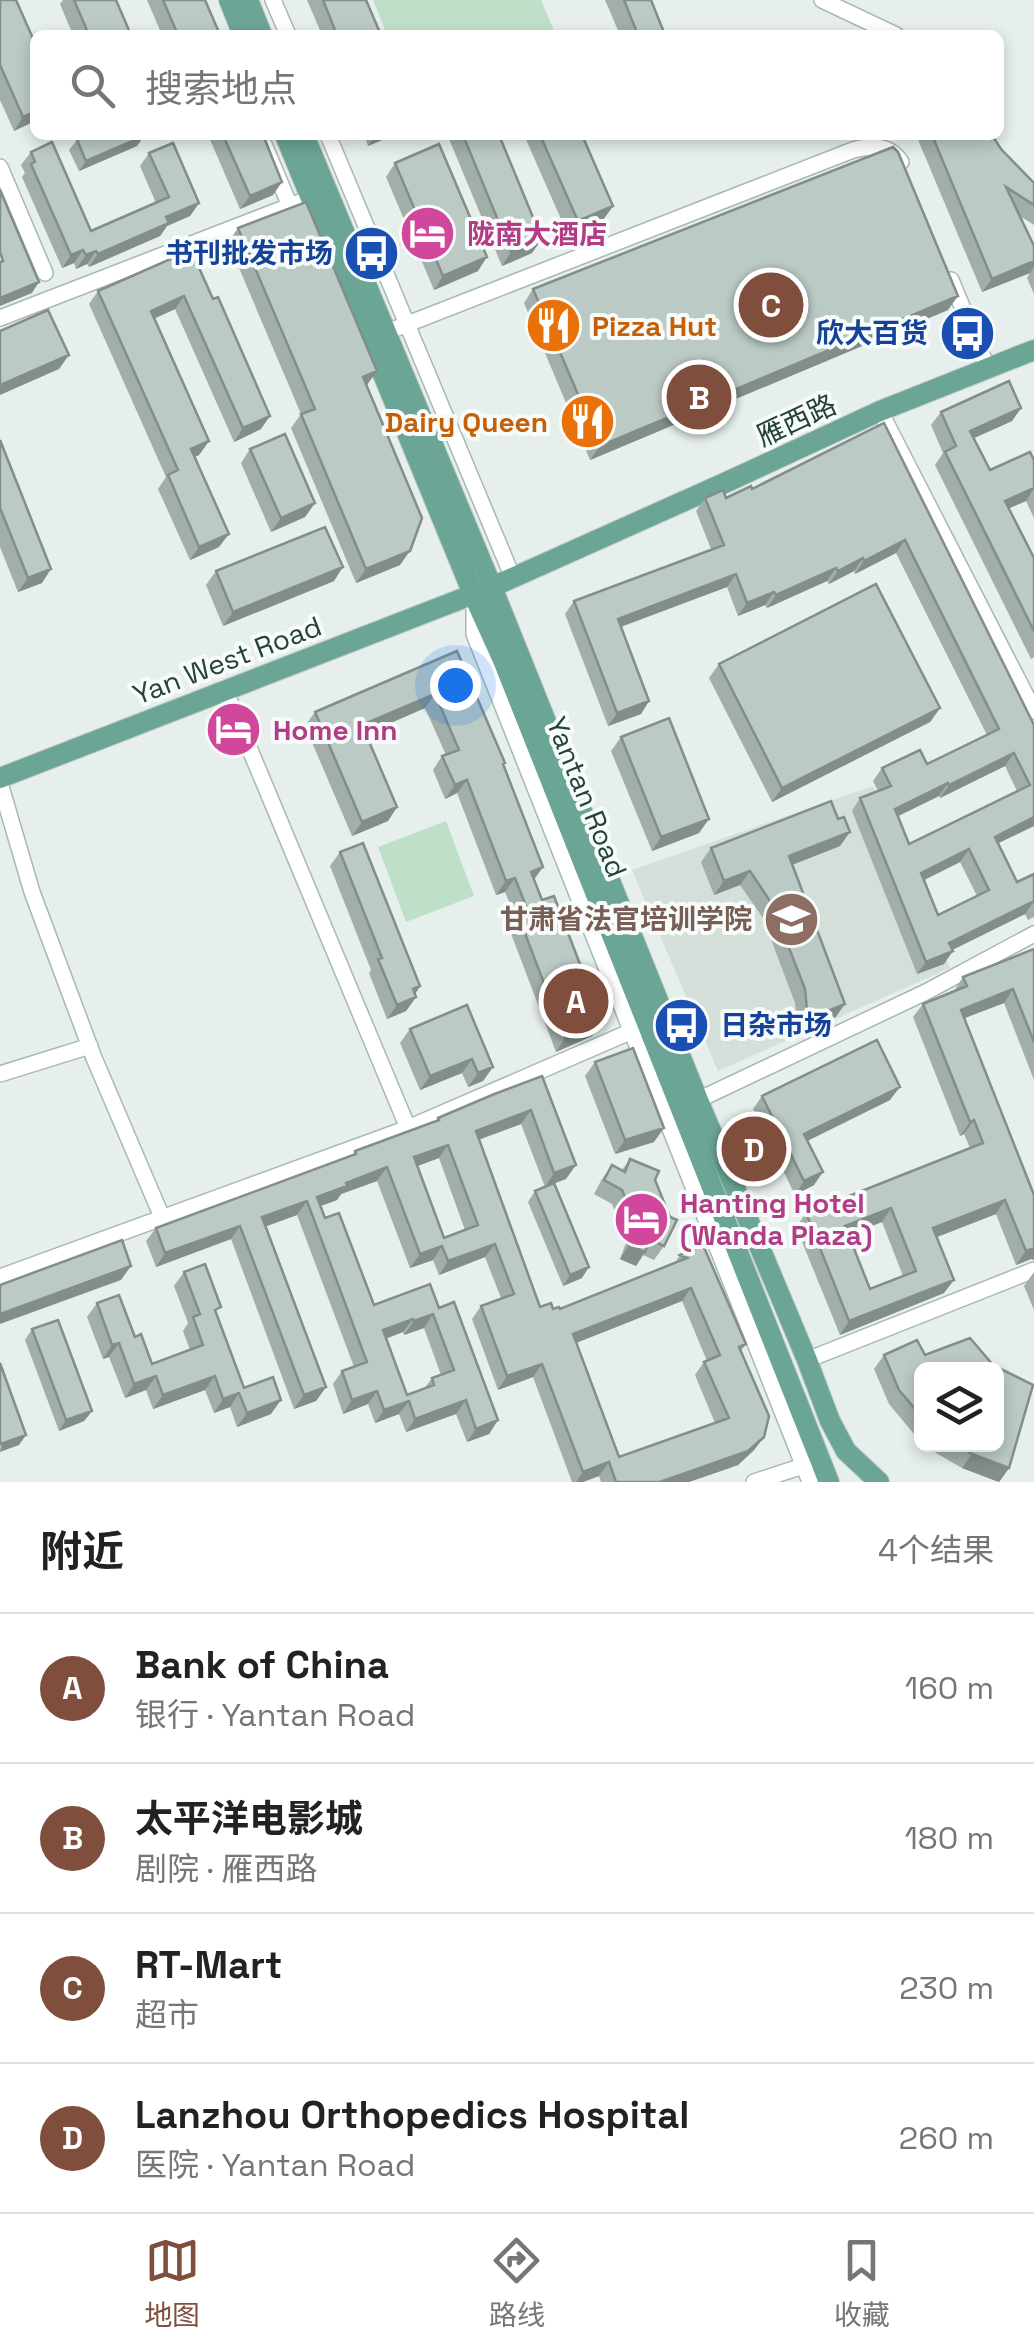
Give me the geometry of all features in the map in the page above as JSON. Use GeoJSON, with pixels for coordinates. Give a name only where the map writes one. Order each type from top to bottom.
{"type":"FeatureCollection","features":[{"type":"Feature","properties":{"kind":"main road"},"geometry":{"type":"LineString","coordinates":[[229,0],[241,30]]}},
{"type":"Feature","properties":{"kind":"main road"},"geometry":{"type":"LineString","coordinates":[[248,0],[260,30]]}},
{"type":"Feature","properties":{"kind":"main road","name":"Yantan Road"},"geometry":{"type":"LineString","coordinates":[[288,140],[397,329],[503,660],[649,1024],[812,1463],[829,1482]]}},
{"type":"Feature","properties":{"kind":"main road","name":"Yantan Road"},"geometry":{"type":"LineString","coordinates":[[305,140],[319,194],[483,590]]}},
{"type":"Feature","properties":{"kind":"main road","name":"雁西路"},"geometry":{"type":"LineString","coordinates":[[483,590],[880,411],[1034,350]]}},
{"type":"Feature","properties":{"kind":"main road","name":"Yan West Road"},"geometry":{"type":"LineString","coordinates":[[0,781],[483,590]]}},
{"type":"Feature","properties":{"kind":"main road","name":"Yantan Road"},"geometry":{"type":"LineString","coordinates":[[649,1024],[698,1100],[830,1421],[846,1451],[878,1482]]}},
{"type":"Feature","properties":{"kind":"street"},"geometry":{"type":"LineString","coordinates":[[273,0],[286,30]]}},
{"type":"Feature","properties":{"kind":"street"},"geometry":{"type":"LineString","coordinates":[[822,0],[885,30]]}},
{"type":"Feature","properties":{"kind":"street"},"geometry":{"type":"LineString","coordinates":[[262,140],[290,206]]}},
{"type":"Feature","properties":{"kind":"street","name":"Yantan Road"},"geometry":{"type":"LineString","coordinates":[[330,140],[397,329],[513,578]]}},
{"type":"Feature","properties":{"kind":"street"},"geometry":{"type":"LineString","coordinates":[[397,329],[853,150],[870,146],[897,155],[912,185]]}},
{"type":"Feature","properties":{"kind":"street"},"geometry":{"type":"LineString","coordinates":[[0,167],[45,273]]}},
{"type":"Feature","properties":{"kind":"street"},"geometry":{"type":"LineString","coordinates":[[0,318],[319,194]]}},
{"type":"Feature","properties":{"kind":"street"},"geometry":{"type":"LineString","coordinates":[[941,256],[988,369]]}},
{"type":"Feature","properties":{"kind":"street"},"geometry":{"type":"LineString","coordinates":[[880,411],[1034,711]]}},
{"type":"Feature","properties":{"kind":"street"},"geometry":{"type":"LineString","coordinates":[[225,690],[408,1128]]}},
{"type":"Feature","properties":{"kind":"street"},"geometry":{"type":"LineString","coordinates":[[0,781],[32,892],[90,1046],[162,1218]]}},
{"type":"Feature","properties":{"kind":"street"},"geometry":{"type":"LineString","coordinates":[[698,1100],[926,992],[1034,934]]}},
{"type":"Feature","properties":{"kind":"street"},"geometry":{"type":"LineString","coordinates":[[0,1277],[408,1128],[649,1024]]}},
{"type":"Feature","properties":{"kind":"street"},"geometry":{"type":"LineString","coordinates":[[0,1074],[90,1046]]}},
{"type":"Feature","properties":{"kind":"street"},"geometry":{"type":"LineString","coordinates":[[807,1360],[1034,1270]]}},
{"type":"Feature","properties":{"kind":"street"},"geometry":{"type":"LineString","coordinates":[[754,1482],[812,1463],[810,1482]]}},
{"type":"Feature","properties":{"kind":"shaded area","name":"甘肃省法官培训学院"},"geometry":{"type":"Polygon","coordinates":[[[873,786],[950,968],[718,1071],[632,870],[873,786]]]}},
{"type":"Feature","properties":{"kind":"green space"},"geometry":{"type":"Polygon","coordinates":[[[373,0],[541,0],[554,30],[385,30],[373,0]]]}},
{"type":"Feature","properties":{"kind":"green space"},"geometry":{"type":"Polygon","coordinates":[[[446,821],[474,896],[406,922],[378,847],[446,821]]]}},
{"type":"Feature","properties":{"kind":"building"},"geometry":{"type":"Polygon","coordinates":[[[0,0],[16,0],[30,32],[30,114],[23,117],[0,65],[0,0]]]}},
{"type":"Feature","properties":{"kind":"building"},"geometry":{"type":"Polygon","coordinates":[[[74,0],[116,0],[129,30],[87,30],[74,0]]]}},
{"type":"Feature","properties":{"kind":"building"},"geometry":{"type":"Polygon","coordinates":[[[163,0],[205,0],[218,30],[176,30],[163,0]]]}},
{"type":"Feature","properties":{"kind":"building"},"geometry":{"type":"Polygon","coordinates":[[[323,0],[366,0],[379,30],[335,30],[323,0]]]}},
{"type":"Feature","properties":{"kind":"building"},"geometry":{"type":"Polygon","coordinates":[[[624,0],[651,0],[663,30],[636,30],[624,0]]]}},
{"type":"Feature","properties":{"kind":"building"},"geometry":{"type":"Polygon","coordinates":[[[77,140],[135,140],[86,161],[77,140]]]}},
{"type":"Feature","properties":{"kind":"building"},"geometry":{"type":"Polygon","coordinates":[[[225,140],[265,140],[282,182],[250,196],[225,140]]]}},
{"type":"Feature","properties":{"kind":"building"},"geometry":{"type":"Polygon","coordinates":[[[465,140],[501,140],[542,239],[511,252],[465,140]]]}},
{"type":"Feature","properties":{"kind":"building"},"geometry":{"type":"Polygon","coordinates":[[[542,140],[584,140],[613,206],[578,221],[542,140]]]}},
{"type":"Feature","properties":{"kind":"building"},"geometry":{"type":"Polygon","coordinates":[[[934,140],[995,140],[1034,183],[1034,205],[1006,187],[1034,246],[1034,261],[992,279],[934,140]]]}},
{"type":"Feature","properties":{"kind":"building"},"geometry":{"type":"Polygon","coordinates":[[[52,142],[91,231],[169,197],[149,153],[173,143],[199,203],[166,217],[169,223],[98,254],[96,251],[86,255],[83,250],[71,255],[31,164],[35,162],[31,152],[52,142]]]}},
{"type":"Feature","properties":{"kind":"building"},"geometry":{"type":"Polygon","coordinates":[[[439,144],[487,257],[443,276],[395,163],[439,144]]]}},
{"type":"Feature","properties":{"kind":"building"},"geometry":{"type":"Polygon","coordinates":[[[893,147],[958,296],[600,446],[533,289],[893,147]]]}},
{"type":"Feature","properties":{"kind":"building"},"geometry":{"type":"Polygon","coordinates":[[[0,190],[39,282],[0,298],[3,261],[0,190]]]}},
{"type":"Feature","properties":{"kind":"building"},"geometry":{"type":"Polygon","coordinates":[[[306,202],[377,371],[363,377],[422,518],[410,551],[366,569],[301,414],[315,409],[238,228],[306,202]]]}},
{"type":"Feature","properties":{"kind":"building"},"geometry":{"type":"Polygon","coordinates":[[[191,250],[213,299],[218,297],[270,416],[243,428],[184,296],[151,311],[209,441],[191,449],[229,534],[199,547],[168,475],[178,470],[98,291],[191,250]]]}},
{"type":"Feature","properties":{"kind":"building"},"geometry":{"type":"Polygon","coordinates":[[[48,310],[69,355],[0,385],[0,331],[48,310]]]}},
{"type":"Feature","properties":{"kind":"building"},"geometry":{"type":"Polygon","coordinates":[[[1009,381],[1021,408],[970,431],[990,470],[1030,452],[1034,460],[1034,488],[1005,501],[1034,558],[1034,631],[945,452],[956,446],[941,412],[1009,381]]]}},
{"type":"Feature","properties":{"kind":"building"},"geometry":{"type":"Polygon","coordinates":[[[884,423],[1034,725],[1034,817],[995,837],[1017,882],[1034,874],[1034,901],[949,943],[953,951],[926,962],[860,798],[891,786],[882,768],[920,750],[927,764],[999,729],[905,540],[864,561],[863,558],[838,571],[836,568],[776,595],[774,592],[747,603],[736,574],[618,619],[649,701],[617,713],[574,601],[724,545],[705,498],[723,490],[726,498],[751,486],[752,489],[884,423]],[[1014,753],[895,809],[909,844],[1030,785],[1014,753]],[[969,849],[921,873],[938,915],[989,890],[969,849]]]}},
{"type":"Feature","properties":{"kind":"building"},"geometry":{"type":"Polygon","coordinates":[[[285,434],[315,503],[281,518],[250,449],[285,434]]]}},
{"type":"Feature","properties":{"kind":"building"},"geometry":{"type":"Polygon","coordinates":[[[0,440],[51,569],[28,578],[0,508],[0,440]]]}},
{"type":"Feature","properties":{"kind":"building"},"geometry":{"type":"Polygon","coordinates":[[[325,527],[343,567],[233,612],[216,571],[325,527]]]}},
{"type":"Feature","properties":{"kind":"building"},"geometry":{"type":"Polygon","coordinates":[[[876,584],[940,708],[782,788],[719,664],[876,584]]]}},
{"type":"Feature","properties":{"kind":"building"},"geometry":{"type":"Polygon","coordinates":[[[457,651],[505,763],[543,867],[531,872],[542,900],[554,896],[602,1022],[565,1038],[516,910],[526,906],[515,878],[506,881],[467,780],[455,785],[442,756],[459,750],[435,694],[362,725],[397,807],[362,822],[315,712],[457,651]]]}},
{"type":"Feature","properties":{"kind":"building"},"geometry":{"type":"Polygon","coordinates":[[[669,718],[709,819],[661,837],[621,737],[669,718]]]}},
{"type":"Feature","properties":{"kind":"building"},"geometry":{"type":"Polygon","coordinates":[[[831,801],[838,819],[844,817],[850,832],[789,856],[845,1004],[808,1019],[805,989],[772,904],[750,871],[724,881],[711,848],[831,801]]]}},
{"type":"Feature","properties":{"kind":"building"},"geometry":{"type":"Polygon","coordinates":[[[363,843],[420,986],[413,989],[416,997],[397,1005],[340,852],[363,843]]]}},
{"type":"Feature","properties":{"kind":"building"},"geometry":{"type":"Polygon","coordinates":[[[1034,949],[1034,1042],[1013,989],[961,1010],[1034,1195],[1034,1248],[1026,1251],[1005,1200],[933,1228],[954,1280],[849,1321],[806,1213],[983,1143],[974,1120],[970,1122],[923,1004],[967,986],[963,977],[1034,949]],[[891,1208],[845,1226],[870,1289],[916,1271],[891,1208]]]}},
{"type":"Feature","properties":{"kind":"building"},"geometry":{"type":"Polygon","coordinates":[[[467,1005],[493,1067],[478,1073],[472,1059],[430,1076],[410,1029],[467,1005]]]}},
{"type":"Feature","properties":{"kind":"building"},"geometry":{"type":"Polygon","coordinates":[[[877,1040],[900,1087],[804,1134],[823,1172],[804,1181],[762,1096],[877,1040]]]}},
{"type":"Feature","properties":{"kind":"building"},"geometry":{"type":"Polygon","coordinates":[[[633,1048],[664,1128],[625,1140],[595,1062],[633,1048]]]}},
{"type":"Feature","properties":{"kind":"building"},"geometry":{"type":"Polygon","coordinates":[[[542,1076],[576,1165],[554,1173],[531,1110],[476,1131],[540,1307],[551,1303],[553,1309],[560,1309],[687,1258],[680,1255],[703,1245],[746,1344],[739,1347],[769,1416],[764,1437],[748,1451],[660,1482],[616,1482],[609,1462],[583,1472],[542,1364],[507,1376],[481,1306],[514,1294],[495,1244],[448,1261],[442,1246],[420,1254],[387,1167],[317,1197],[325,1218],[339,1213],[374,1305],[430,1284],[439,1308],[454,1302],[498,1420],[476,1429],[466,1400],[415,1419],[409,1401],[384,1410],[377,1391],[352,1400],[342,1371],[367,1362],[307,1201],[262,1217],[326,1387],[304,1395],[240,1226],[165,1253],[156,1228],[356,1154],[355,1151],[439,1120],[542,1076]],[[448,1145],[414,1157],[444,1238],[478,1225],[448,1145]],[[691,1288],[573,1334],[619,1457],[729,1418],[704,1362],[720,1355],[691,1288]],[[433,1314],[383,1330],[407,1395],[434,1385],[432,1378],[454,1370],[433,1314]]]}},
{"type":"Feature","properties":{"kind":"building"},"geometry":{"type":"Polygon","coordinates":[[[630,1159],[659,1171],[655,1180],[670,1217],[677,1220],[664,1246],[650,1239],[645,1252],[629,1245],[637,1226],[622,1190],[604,1180],[612,1165],[625,1172],[630,1159]]]}},
{"type":"Feature","properties":{"kind":"building"},"geometry":{"type":"Polygon","coordinates":[[[554,1183],[589,1267],[570,1275],[535,1191],[554,1183]]]}},
{"type":"Feature","properties":{"kind":"building"},"geometry":{"type":"Polygon","coordinates":[[[122,1240],[131,1266],[0,1314],[0,1285],[122,1240]]]}},
{"type":"Feature","properties":{"kind":"building"},"geometry":{"type":"Polygon","coordinates":[[[205,1264],[221,1307],[215,1310],[244,1388],[273,1377],[281,1400],[247,1413],[239,1393],[223,1399],[215,1376],[163,1395],[156,1376],[134,1384],[119,1343],[112,1345],[97,1303],[119,1295],[135,1337],[141,1334],[152,1364],[203,1345],[193,1317],[200,1314],[184,1272],[205,1264]]]}},
{"type":"Feature","properties":{"kind":"building"},"geometry":{"type":"Polygon","coordinates":[[[58,1320],[92,1411],[66,1420],[32,1329],[58,1320]]]}},
{"type":"Feature","properties":{"kind":"building"},"geometry":{"type":"Polygon","coordinates":[[[970,1338],[990,1362],[914,1362],[914,1408],[899,1390],[884,1355],[917,1340],[925,1355],[970,1338]]]}},
{"type":"Feature","properties":{"kind":"building"},"geometry":{"type":"Polygon","coordinates":[[[0,1363],[26,1435],[1,1444],[0,1442],[0,1363]]]}},
{"type":"Feature","properties":{"kind":"building"},"geometry":{"type":"Polygon","coordinates":[[[1004,1370],[1033,1385],[1009,1468],[969,1452],[1004,1452],[1004,1370]]]}},
{"type":"Feature","properties":{"kind":"place","name":"陇南大酒店"},"geometry":{"type":"Point","coordinates":[428,234]}},
{"type":"Feature","properties":{"kind":"place","name":"书刊批发市场"},"geometry":{"type":"Point","coordinates":[372,253]}},
{"type":"Feature","properties":{"kind":"place","name":"RT-Mart"},"geometry":{"type":"Point","coordinates":[771,305]}},
{"type":"Feature","properties":{"kind":"place","name":"Pizza Hut"},"geometry":{"type":"Point","coordinates":[553,326]}},
{"type":"Feature","properties":{"kind":"place","name":"欣大百货"},"geometry":{"type":"Point","coordinates":[967,333]}},
{"type":"Feature","properties":{"kind":"place","name":"太平洋电影城"},"geometry":{"type":"Point","coordinates":[699,397]}},
{"type":"Feature","properties":{"kind":"place","name":"Dairy Queen"},"geometry":{"type":"Point","coordinates":[587,422]}},
{"type":"Feature","properties":{"kind":"place","name":"Home Inn"},"geometry":{"type":"Point","coordinates":[234,730]}},
{"type":"Feature","properties":{"kind":"place","name":"甘肃省法官培训学院"},"geometry":{"type":"Point","coordinates":[791,919]}},
{"type":"Feature","properties":{"kind":"place","name":"Bank of China"},"geometry":{"type":"Point","coordinates":[576,1001]}},
{"type":"Feature","properties":{"kind":"place","name":"日杂市场"},"geometry":{"type":"Point","coordinates":[681,1025]}},
{"type":"Feature","properties":{"kind":"place","name":"Lanzhou Orthopedics Hospital"},"geometry":{"type":"Point","coordinates":[754,1149]}},
{"type":"Feature","properties":{"kind":"place","name":"Hanting Hotel (Wanda Plaza)"},"geometry":{"type":"Point","coordinates":[641,1219]}}]}
